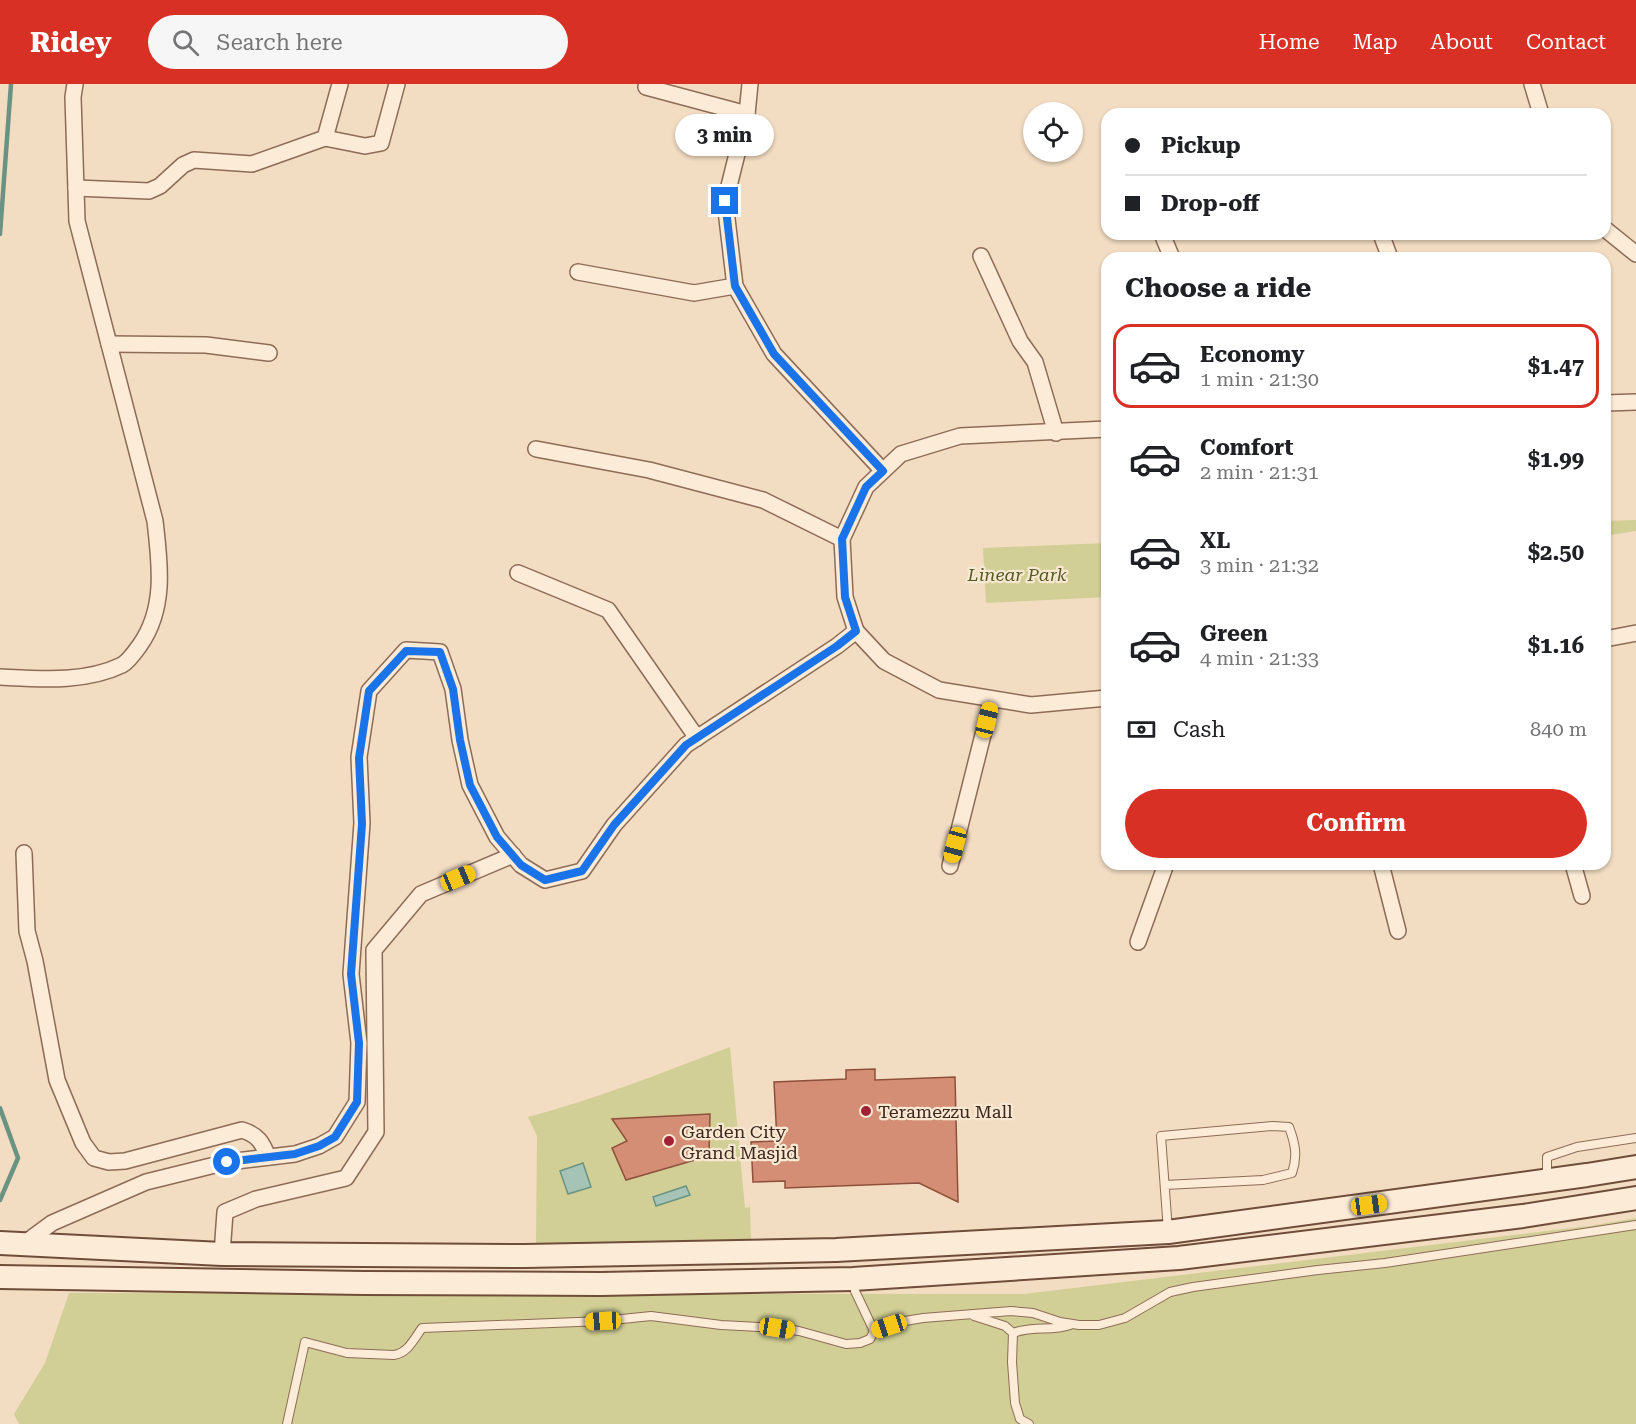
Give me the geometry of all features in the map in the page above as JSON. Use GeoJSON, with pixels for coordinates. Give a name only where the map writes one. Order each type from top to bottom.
{"type":"FeatureCollection","features":[{"type":"Feature","properties":{"kind":"street"},"geometry":{"type":"LineString","coordinates":[[0,677],[68,679],[105,671],[124,664],[147,635],[157,607],[160,567],[155,521],[76,221],[73,97],[75,84]]}},
{"type":"Feature","properties":{"kind":"street"},"geometry":{"type":"LineString","coordinates":[[325,138],[340,84]]}},
{"type":"Feature","properties":{"kind":"street"},"geometry":{"type":"LineString","coordinates":[[76,188],[149,191],[160,186],[183,165],[194,160],[252,164],[325,138],[365,146],[381,143],[397,84]]}},
{"type":"Feature","properties":{"kind":"street"},"geometry":{"type":"LineString","coordinates":[[750,84],[747,114],[725,201],[735,286],[774,354],[883,471]]}},
{"type":"Feature","properties":{"kind":"street"},"geometry":{"type":"LineString","coordinates":[[1532,84],[1539,108]]}},
{"type":"Feature","properties":{"kind":"street"},"geometry":{"type":"LineString","coordinates":[[646,87],[747,114]]}},
{"type":"Feature","properties":{"kind":"street"},"geometry":{"type":"LineString","coordinates":[[1611,234],[1636,254]]}},
{"type":"Feature","properties":{"kind":"street"},"geometry":{"type":"LineString","coordinates":[[981,256],[1020,341],[1035,362],[1056,433]]}},
{"type":"Feature","properties":{"kind":"street"},"geometry":{"type":"LineString","coordinates":[[578,272],[693,293],[735,286]]}},
{"type":"Feature","properties":{"kind":"street"},"geometry":{"type":"LineString","coordinates":[[109,344],[206,345],[269,353]]}},
{"type":"Feature","properties":{"kind":"street"},"geometry":{"type":"LineString","coordinates":[[1611,403],[1636,402]]}},
{"type":"Feature","properties":{"kind":"street"},"geometry":{"type":"LineString","coordinates":[[1101,429],[960,436],[901,454],[866,487],[842,539],[845,597],[856,631],[884,661],[939,690],[1031,705],[1101,699]]}},
{"type":"Feature","properties":{"kind":"street"},"geometry":{"type":"LineString","coordinates":[[536,449],[649,470],[763,500],[842,539]]}},
{"type":"Feature","properties":{"kind":"street"},"geometry":{"type":"LineString","coordinates":[[518,573],[608,610],[697,738]]}},
{"type":"Feature","properties":{"kind":"street"},"geometry":{"type":"LineString","coordinates":[[25,1243],[51,1224],[146,1182],[227,1162],[303,1151],[319,1146],[335,1137],[357,1102],[359,1043],[351,974],[362,824],[359,758],[369,691],[406,651],[440,652],[453,689],[460,740],[470,785],[497,837],[521,865],[545,880],[582,871],[614,825],[686,745],[837,646],[856,631]]}},
{"type":"Feature","properties":{"kind":"street"},"geometry":{"type":"LineString","coordinates":[[1611,638],[1636,633]]}},
{"type":"Feature","properties":{"kind":"street"},"geometry":{"type":"LineString","coordinates":[[950,866],[992,699]]}},
{"type":"Feature","properties":{"kind":"street"},"geometry":{"type":"LineString","coordinates":[[24,853],[27,931],[35,961],[57,1080],[83,1143],[94,1158],[109,1162],[125,1161],[242,1130],[255,1134],[263,1143],[268,1157]]}},
{"type":"Feature","properties":{"kind":"street"},"geometry":{"type":"LineString","coordinates":[[222,1254],[225,1212],[256,1199],[346,1178],[376,1132],[374,950],[421,894],[513,855]]}},
{"type":"Feature","properties":{"kind":"street"},"geometry":{"type":"LineString","coordinates":[[1138,942],[1164,870]]}},
{"type":"Feature","properties":{"kind":"street"},"geometry":{"type":"LineString","coordinates":[[1383,870],[1398,931]]}},
{"type":"Feature","properties":{"kind":"street"},"geometry":{"type":"LineString","coordinates":[[1575,870],[1582,896]]}},
{"type":"Feature","properties":{"kind":"street"},"geometry":{"type":"LineString","coordinates":[[0,1243],[222,1254],[534,1256],[824,1250],[1168,1232],[1636,1167]]}},
{"type":"Feature","properties":{"kind":"street"},"geometry":{"type":"LineString","coordinates":[[0,1277],[577,1284],[854,1279],[1179,1258],[1523,1216],[1636,1198]]}},
{"type":"Feature","properties":{"kind":"street"},"geometry":{"type":"LineString","coordinates":[[1280,1218],[1285,1245]]}},
{"type":"Feature","properties":{"kind":"lane"},"geometry":{"type":"LineString","coordinates":[[1165,1185],[1263,1180],[1292,1173],[1296,1162],[1295,1145],[1289,1127],[1273,1126],[1161,1136],[1168,1232]]}},
{"type":"Feature","properties":{"kind":"lane"},"geometry":{"type":"LineString","coordinates":[[1547,1181],[1546,1157],[1577,1147],[1636,1138]]}},
{"type":"Feature","properties":{"kind":"lane"},"geometry":{"type":"LineString","coordinates":[[287,1424],[305,1342],[347,1353],[394,1355],[401,1354],[407,1349],[422,1328],[581,1322],[651,1316],[721,1325],[799,1331],[846,1344],[860,1343],[870,1339],[874,1331],[905,1321],[974,1316],[993,1312],[1033,1313],[1072,1324],[1099,1325],[1125,1318],[1170,1292],[1193,1287],[1385,1263],[1636,1225]]}},
{"type":"Feature","properties":{"kind":"lane"},"geometry":{"type":"LineString","coordinates":[[854,1279],[855,1291],[874,1331]]}},
{"type":"Feature","properties":{"kind":"lane"},"geometry":{"type":"LineString","coordinates":[[974,1316],[1005,1326],[1013,1333],[1012,1362],[1015,1403],[1020,1419],[1029,1424]]}},
{"type":"Feature","properties":{"kind":"lane"},"geometry":{"type":"LineString","coordinates":[[1013,1333],[1032,1328],[1062,1328],[1072,1324]]}},
{"type":"Feature","properties":{"kind":"green space"},"geometry":{"type":"Polygon","coordinates":[[[1636,520],[1636,531],[1611,535],[1611,521],[1636,520]]]}},
{"type":"Feature","properties":{"kind":"green space","name":"Linear Park"},"geometry":{"type":"Polygon","coordinates":[[[1101,543],[1101,597],[986,603],[983,548],[1101,543]]]}},
{"type":"Feature","properties":{"kind":"green space"},"geometry":{"type":"Polygon","coordinates":[[[730,1047],[745,1208],[750,1207],[751,1241],[536,1244],[537,1136],[528,1117],[605,1094],[730,1047]]]}},
{"type":"Feature","properties":{"kind":"green space"},"geometry":{"type":"Polygon","coordinates":[[[1636,1218],[1636,1424],[19,1424],[14,1414],[45,1363],[69,1293],[1024,1294],[1589,1226],[1636,1218]]]}},
{"type":"Feature","properties":{"kind":"shaded area"},"geometry":{"type":"Polygon","coordinates":[[[583,1163],[591,1187],[568,1194],[560,1171],[583,1163]]]}},
{"type":"Feature","properties":{"kind":"shaded area"},"geometry":{"type":"Polygon","coordinates":[[[686,1186],[690,1195],[656,1206],[653,1197],[686,1186]]]}},
{"type":"Feature","properties":{"kind":"building","name":"Teramezzu Mall"},"geometry":{"type":"Polygon","coordinates":[[[875,1069],[875,1080],[955,1077],[958,1202],[919,1183],[785,1188],[785,1181],[753,1182],[751,1142],[777,1141],[774,1082],[846,1079],[846,1070],[875,1069]]]}},
{"type":"Feature","properties":{"kind":"building","name":"Garden City Grand Masjid"},"geometry":{"type":"Polygon","coordinates":[[[710,1114],[709,1156],[626,1180],[612,1148],[627,1141],[612,1119],[710,1114]]]}},
{"type":"Feature","properties":{"kind":"waterway"},"geometry":{"type":"LineString","coordinates":[[0,234],[11,84]]}},
{"type":"Feature","properties":{"kind":"waterway"},"geometry":{"type":"LineString","coordinates":[[0,1108],[18,1158],[0,1200]]}},
{"type":"Feature","properties":{"kind":"place","name":"Teramezzu Mall"},"geometry":{"type":"Point","coordinates":[866,1111]}},
{"type":"Feature","properties":{"kind":"place","name":"Garden City Grand Masjid"},"geometry":{"type":"Point","coordinates":[669,1141]}},
{"type":"Feature","properties":{"kind":"route"},"geometry":{"type":"LineString","coordinates":[[227,1162],[295,1154],[319,1146],[335,1137],[357,1102],[359,1043],[351,974],[362,824],[359,758],[369,691],[406,651],[440,652],[453,689],[460,740],[470,785],[497,837],[521,865],[545,880],[582,871],[614,825],[686,745],[837,646],[856,631],[845,597],[842,539],[866,487],[883,471],[774,354],[735,286],[725,201]]}}]}
